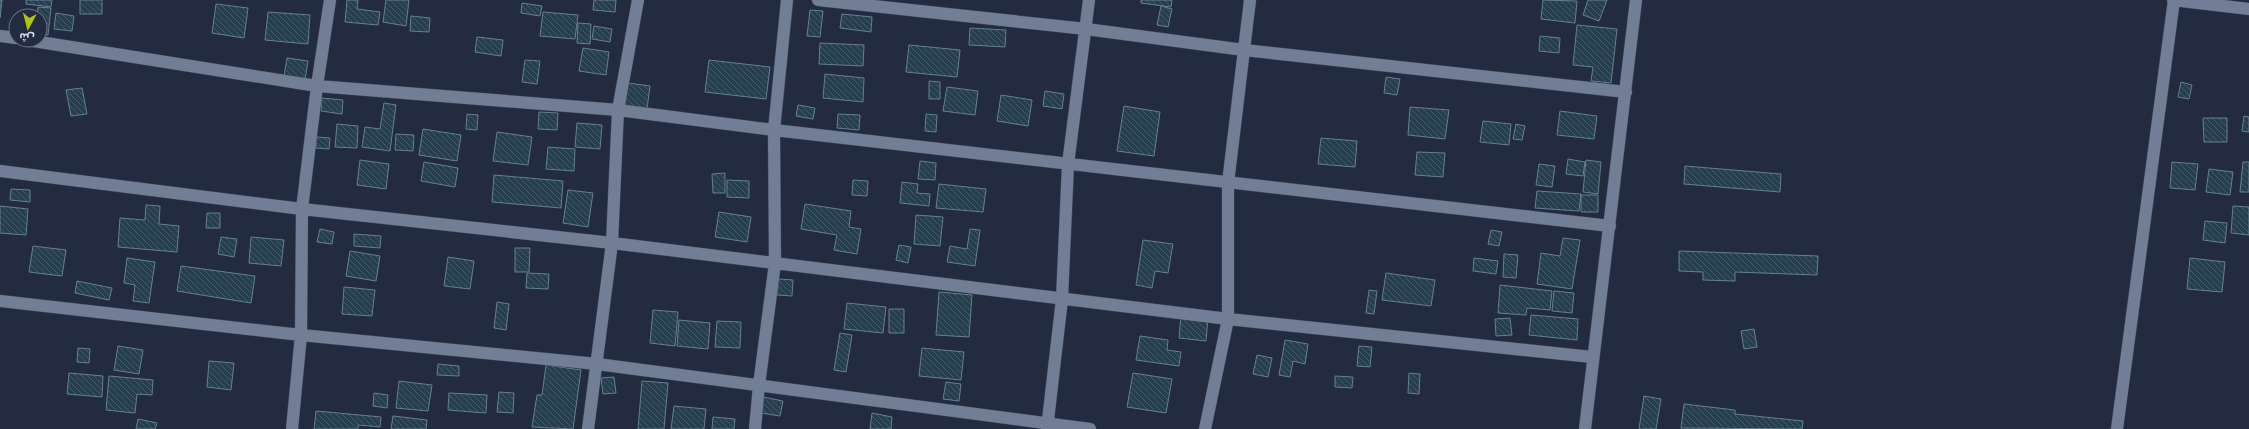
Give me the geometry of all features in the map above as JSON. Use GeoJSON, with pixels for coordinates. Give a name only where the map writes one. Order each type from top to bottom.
{"type":"FeatureCollection","features":[{"type":"Feature","properties":{"kind":"street"},"geometry":{"type":"LineString","coordinates":[[292,429],[301,335],[302,209],[317,86],[330,0]]}},
{"type":"Feature","properties":{"kind":"street"},"geometry":{"type":"LineString","coordinates":[[588,429],[612,243],[618,110],[638,0]]}},
{"type":"Feature","properties":{"kind":"street"},"geometry":{"type":"LineString","coordinates":[[755,429],[758,385],[775,263],[774,130],[787,0]]}},
{"type":"Feature","properties":{"kind":"street"},"geometry":{"type":"LineString","coordinates":[[818,0],[1086,29],[1244,50],[1626,92]]}},
{"type":"Feature","properties":{"kind":"street"},"geometry":{"type":"LineString","coordinates":[[1047,426],[1062,299],[1068,164],[1089,0]]}},
{"type":"Feature","properties":{"kind":"street"},"geometry":{"type":"LineString","coordinates":[[1205,429],[1228,319],[1228,182],[1250,0]]}},
{"type":"Feature","properties":{"kind":"street"},"geometry":{"type":"LineString","coordinates":[[1585,429],[1592,357],[1610,226],[1636,0]]}},
{"type":"Feature","properties":{"kind":"street"},"geometry":{"type":"LineString","coordinates":[[2117,429],[2174,0],[2249,9]]}},
{"type":"Feature","properties":{"kind":"street"},"geometry":{"type":"LineString","coordinates":[[48,43],[317,86],[618,110],[774,130],[1610,226]]}},
{"type":"Feature","properties":{"kind":"street"},"geometry":{"type":"LineString","coordinates":[[0,170],[302,209],[612,243],[1228,319],[1592,357]]}},
{"type":"Feature","properties":{"kind":"street"},"geometry":{"type":"LineString","coordinates":[[0,301],[301,335],[597,364],[1047,426],[1090,429]]}},
{"type":"Feature","properties":{"kind":"building"},"geometry":{"type":"Polygon","coordinates":[[[0,0],[2,0],[0,18],[0,0]]]}},
{"type":"Feature","properties":{"kind":"building"},"geometry":{"type":"Polygon","coordinates":[[[26,0],[52,0],[51,7],[26,4],[26,0]]]}},
{"type":"Feature","properties":{"kind":"building"},"geometry":{"type":"Polygon","coordinates":[[[80,0],[102,0],[102,14],[80,14],[80,0]]]}},
{"type":"Feature","properties":{"kind":"building"},"geometry":{"type":"Polygon","coordinates":[[[347,0],[358,0],[357,9],[380,12],[378,25],[345,22],[347,0]]]}},
{"type":"Feature","properties":{"kind":"building"},"geometry":{"type":"Polygon","coordinates":[[[386,0],[409,0],[406,26],[383,22],[386,0]]]}},
{"type":"Feature","properties":{"kind":"building"},"geometry":{"type":"Polygon","coordinates":[[[594,0],[616,0],[615,12],[593,10],[594,0]]]}},
{"type":"Feature","properties":{"kind":"building"},"geometry":{"type":"Polygon","coordinates":[[[1141,0],[1172,0],[1171,7],[1141,3],[1141,0]]]}},
{"type":"Feature","properties":{"kind":"building"},"geometry":{"type":"Polygon","coordinates":[[[1543,0],[1577,1],[1575,23],[1541,19],[1543,0]]]}},
{"type":"Feature","properties":{"kind":"building"},"geometry":{"type":"Polygon","coordinates":[[[1588,0],[1607,0],[1599,21],[1583,15],[1588,0]]]}},
{"type":"Feature","properties":{"kind":"building"},"geometry":{"type":"Polygon","coordinates":[[[522,3],[542,6],[540,16],[521,13],[522,3]]]}},
{"type":"Feature","properties":{"kind":"building"},"geometry":{"type":"Polygon","coordinates":[[[216,4],[248,8],[244,38],[212,33],[216,4]]]}},
{"type":"Feature","properties":{"kind":"building"},"geometry":{"type":"Polygon","coordinates":[[[1161,6],[1172,9],[1168,27],[1157,25],[1161,6]]]}},
{"type":"Feature","properties":{"kind":"building"},"geometry":{"type":"Polygon","coordinates":[[[38,7],[51,8],[48,35],[48,8],[38,7]]]}},
{"type":"Feature","properties":{"kind":"building"},"geometry":{"type":"Polygon","coordinates":[[[810,10],[823,11],[820,37],[807,36],[810,10]]]}},
{"type":"Feature","properties":{"kind":"building"},"geometry":{"type":"Polygon","coordinates":[[[268,12],[310,15],[308,44],[265,40],[268,12]]]}},
{"type":"Feature","properties":{"kind":"building"},"geometry":{"type":"Polygon","coordinates":[[[543,12],[578,15],[575,39],[540,36],[543,12]]]}},
{"type":"Feature","properties":{"kind":"building"},"geometry":{"type":"Polygon","coordinates":[[[56,13],[74,16],[72,31],[54,29],[56,13]]]}},
{"type":"Feature","properties":{"kind":"building"},"geometry":{"type":"Polygon","coordinates":[[[842,14],[872,17],[871,32],[840,28],[842,14]]]}},
{"type":"Feature","properties":{"kind":"building"},"geometry":{"type":"Polygon","coordinates":[[[411,16],[430,18],[429,32],[410,31],[411,16]]]}},
{"type":"Feature","properties":{"kind":"building"},"geometry":{"type":"Polygon","coordinates":[[[578,23],[591,24],[590,44],[577,43],[578,23]]]}},
{"type":"Feature","properties":{"kind":"building"},"geometry":{"type":"Polygon","coordinates":[[[1577,25],[1617,29],[1611,83],[1591,81],[1593,67],[1573,65],[1577,25]]]}},
{"type":"Feature","properties":{"kind":"building"},"geometry":{"type":"Polygon","coordinates":[[[594,26],[612,29],[610,42],[592,39],[594,26]]]}},
{"type":"Feature","properties":{"kind":"building"},"geometry":{"type":"Polygon","coordinates":[[[970,28],[1006,30],[1005,47],[969,45],[970,28]]]}},
{"type":"Feature","properties":{"kind":"building"},"geometry":{"type":"Polygon","coordinates":[[[1540,36],[1560,38],[1559,53],[1539,51],[1540,36]]]}},
{"type":"Feature","properties":{"kind":"building"},"geometry":{"type":"Polygon","coordinates":[[[477,37],[503,40],[501,56],[475,52],[477,37]]]}},
{"type":"Feature","properties":{"kind":"building"},"geometry":{"type":"Polygon","coordinates":[[[820,43],[864,45],[863,66],[819,64],[820,43]]]}},
{"type":"Feature","properties":{"kind":"building"},"geometry":{"type":"Polygon","coordinates":[[[909,45],[960,50],[957,77],[906,72],[909,45]]]}},
{"type":"Feature","properties":{"kind":"building"},"geometry":{"type":"Polygon","coordinates":[[[583,48],[609,52],[606,75],[579,71],[583,48]]]}},
{"type":"Feature","properties":{"kind":"building"},"geometry":{"type":"Polygon","coordinates":[[[287,58],[308,61],[305,80],[284,76],[287,58]]]}},
{"type":"Feature","properties":{"kind":"building"},"geometry":{"type":"Polygon","coordinates":[[[525,60],[540,61],[537,84],[522,82],[525,60]]]}},
{"type":"Feature","properties":{"kind":"building"},"geometry":{"type":"Polygon","coordinates":[[[709,60],[770,67],[766,99],[705,92],[709,60]]]}},
{"type":"Feature","properties":{"kind":"building"},"geometry":{"type":"Polygon","coordinates":[[[825,74],[864,78],[863,102],[823,98],[825,74]]]}},
{"type":"Feature","properties":{"kind":"building"},"geometry":{"type":"Polygon","coordinates":[[[1386,77],[1400,79],[1397,95],[1384,93],[1386,77]]]}},
{"type":"Feature","properties":{"kind":"building"},"geometry":{"type":"Polygon","coordinates":[[[929,81],[940,82],[940,99],[929,99],[929,81]]]}},
{"type":"Feature","properties":{"kind":"building"},"geometry":{"type":"Polygon","coordinates":[[[2181,82],[2192,85],[2189,99],[2178,97],[2181,82]]]}},
{"type":"Feature","properties":{"kind":"building"},"geometry":{"type":"Polygon","coordinates":[[[628,83],[650,86],[647,109],[625,106],[628,83]]]}},
{"type":"Feature","properties":{"kind":"building"},"geometry":{"type":"Polygon","coordinates":[[[947,87],[978,91],[975,115],[943,111],[947,87]]]}},
{"type":"Feature","properties":{"kind":"building"},"geometry":{"type":"Polygon","coordinates":[[[82,88],[87,114],[71,116],[66,90],[82,88]]]}},
{"type":"Feature","properties":{"kind":"building"},"geometry":{"type":"Polygon","coordinates":[[[1045,91],[1064,94],[1062,109],[1043,106],[1045,91]]]}},
{"type":"Feature","properties":{"kind":"building"},"geometry":{"type":"Polygon","coordinates":[[[1001,95],[1032,100],[1028,126],[997,121],[1001,95]]]}},
{"type":"Feature","properties":{"kind":"building"},"geometry":{"type":"Polygon","coordinates":[[[322,98],[343,100],[342,114],[321,111],[322,98]]]}},
{"type":"Feature","properties":{"kind":"building"},"geometry":{"type":"Polygon","coordinates":[[[384,103],[396,105],[390,151],[362,147],[365,127],[380,129],[384,103]]]}},
{"type":"Feature","properties":{"kind":"building"},"geometry":{"type":"Polygon","coordinates":[[[798,105],[815,108],[813,119],[796,116],[798,105]]]}},
{"type":"Feature","properties":{"kind":"building"},"geometry":{"type":"Polygon","coordinates":[[[1124,106],[1160,112],[1154,156],[1117,151],[1124,106]]]}},
{"type":"Feature","properties":{"kind":"building"},"geometry":{"type":"Polygon","coordinates":[[[1410,107],[1449,110],[1445,139],[1408,135],[1410,107]]]}},
{"type":"Feature","properties":{"kind":"building"},"geometry":{"type":"Polygon","coordinates":[[[1560,111],[1597,116],[1594,139],[1557,135],[1560,111]]]}},
{"type":"Feature","properties":{"kind":"building"},"geometry":{"type":"Polygon","coordinates":[[[539,112],[558,113],[557,130],[538,129],[539,112]]]}},
{"type":"Feature","properties":{"kind":"building"},"geometry":{"type":"Polygon","coordinates":[[[467,114],[478,115],[477,130],[466,129],[467,114]]]}},
{"type":"Feature","properties":{"kind":"building"},"geometry":{"type":"Polygon","coordinates":[[[838,114],[860,115],[859,130],[837,128],[838,114]]]}},
{"type":"Feature","properties":{"kind":"building"},"geometry":{"type":"Polygon","coordinates":[[[926,114],[937,115],[936,132],[925,131],[926,114]]]}},
{"type":"Feature","properties":{"kind":"building"},"geometry":{"type":"Polygon","coordinates":[[[2244,116],[2249,117],[2249,132],[2242,131],[2244,116]]]}},
{"type":"Feature","properties":{"kind":"building"},"geometry":{"type":"Polygon","coordinates":[[[2203,118],[2227,118],[2227,142],[2204,142],[2203,118]]]}},
{"type":"Feature","properties":{"kind":"building"},"geometry":{"type":"Polygon","coordinates":[[[1483,121],[1511,124],[1509,145],[1480,142],[1483,121]]]}},
{"type":"Feature","properties":{"kind":"building"},"geometry":{"type":"Polygon","coordinates":[[[577,123],[602,125],[600,149],[575,147],[577,123]]]}},
{"type":"Feature","properties":{"kind":"building"},"geometry":{"type":"Polygon","coordinates":[[[337,124],[358,126],[357,148],[335,147],[337,124]]]}},
{"type":"Feature","properties":{"kind":"building"},"geometry":{"type":"Polygon","coordinates":[[[1516,124],[1525,126],[1522,140],[1513,139],[1516,124]]]}},
{"type":"Feature","properties":{"kind":"building"},"geometry":{"type":"Polygon","coordinates":[[[423,129],[461,135],[457,161],[419,155],[423,129]]]}},
{"type":"Feature","properties":{"kind":"building"},"geometry":{"type":"Polygon","coordinates":[[[497,132],[532,137],[528,165],[493,161],[497,132]]]}},
{"type":"Feature","properties":{"kind":"building"},"geometry":{"type":"Polygon","coordinates":[[[396,134],[414,135],[413,151],[395,150],[396,134]]]}},
{"type":"Feature","properties":{"kind":"building"},"geometry":{"type":"Polygon","coordinates":[[[317,137],[330,138],[329,149],[316,148],[317,137]]]}},
{"type":"Feature","properties":{"kind":"building"},"geometry":{"type":"Polygon","coordinates":[[[1321,138],[1357,141],[1355,167],[1318,164],[1321,138]]]}},
{"type":"Feature","properties":{"kind":"building"},"geometry":{"type":"Polygon","coordinates":[[[548,147],[575,149],[574,171],[546,169],[548,147]]]}},
{"type":"Feature","properties":{"kind":"building"},"geometry":{"type":"Polygon","coordinates":[[[1417,152],[1445,153],[1443,177],[1415,175],[1417,152]]]}},
{"type":"Feature","properties":{"kind":"building"},"geometry":{"type":"Polygon","coordinates":[[[1568,159],[1585,162],[1583,176],[1566,174],[1568,159]]]}},
{"type":"Feature","properties":{"kind":"building"},"geometry":{"type":"Polygon","coordinates":[[[360,160],[389,164],[386,189],[357,185],[360,160]]]}},
{"type":"Feature","properties":{"kind":"building"},"geometry":{"type":"Polygon","coordinates":[[[1586,160],[1601,162],[1598,194],[1583,192],[1586,160]]]}},
{"type":"Feature","properties":{"kind":"building"},"geometry":{"type":"Polygon","coordinates":[[[920,161],[936,163],[935,180],[918,179],[920,161]]]}},
{"type":"Feature","properties":{"kind":"building"},"geometry":{"type":"Polygon","coordinates":[[[424,162],[458,168],[455,187],[421,181],[424,162]]]}},
{"type":"Feature","properties":{"kind":"building"},"geometry":{"type":"Polygon","coordinates":[[[2172,162],[2198,164],[2195,190],[2170,188],[2172,162]]]}},
{"type":"Feature","properties":{"kind":"building"},"geometry":{"type":"Polygon","coordinates":[[[2243,162],[2249,162],[2249,192],[2240,192],[2243,162]]]}},
{"type":"Feature","properties":{"kind":"building"},"geometry":{"type":"Polygon","coordinates":[[[1539,164],[1555,166],[1552,187],[1536,185],[1539,164]]]}},
{"type":"Feature","properties":{"kind":"building"},"geometry":{"type":"Polygon","coordinates":[[[1685,166],[1781,174],[1780,192],[1684,184],[1685,166]]]}},
{"type":"Feature","properties":{"kind":"building"},"geometry":{"type":"Polygon","coordinates":[[[2209,169],[2233,172],[2230,195],[2206,192],[2209,169]]]}},
{"type":"Feature","properties":{"kind":"building"},"geometry":{"type":"Polygon","coordinates":[[[725,173],[725,193],[713,193],[712,174],[725,173]]]}},
{"type":"Feature","properties":{"kind":"building"},"geometry":{"type":"Polygon","coordinates":[[[494,175],[563,181],[561,208],[492,202],[494,175]]]}},
{"type":"Feature","properties":{"kind":"building"},"geometry":{"type":"Polygon","coordinates":[[[727,180],[749,181],[749,198],[727,197],[727,180]]]}},
{"type":"Feature","properties":{"kind":"building"},"geometry":{"type":"Polygon","coordinates":[[[853,180],[868,181],[867,196],[852,195],[853,180]]]}},
{"type":"Feature","properties":{"kind":"building"},"geometry":{"type":"Polygon","coordinates":[[[902,182],[918,184],[917,193],[930,194],[929,206],[900,203],[902,182]]]}},
{"type":"Feature","properties":{"kind":"building"},"geometry":{"type":"Polygon","coordinates":[[[939,184],[986,189],[983,212],[936,208],[939,184]]]}},
{"type":"Feature","properties":{"kind":"building"},"geometry":{"type":"Polygon","coordinates":[[[11,189],[30,190],[30,202],[10,200],[11,189]]]}},
{"type":"Feature","properties":{"kind":"building"},"geometry":{"type":"Polygon","coordinates":[[[568,190],[593,193],[588,227],[563,223],[568,190]]]}},
{"type":"Feature","properties":{"kind":"building"},"geometry":{"type":"Polygon","coordinates":[[[1537,191],[1581,194],[1579,211],[1535,208],[1537,191]]]}},
{"type":"Feature","properties":{"kind":"building"},"geometry":{"type":"Polygon","coordinates":[[[1581,195],[1598,195],[1598,212],[1581,212],[1581,195]]]}},
{"type":"Feature","properties":{"kind":"building"},"geometry":{"type":"Polygon","coordinates":[[[805,204],[851,211],[849,227],[861,229],[857,254],[834,250],[837,235],[801,229],[805,204]]]}},
{"type":"Feature","properties":{"kind":"building"},"geometry":{"type":"Polygon","coordinates":[[[146,205],[160,206],[159,224],[179,226],[177,252],[118,247],[120,218],[145,220],[146,205]]]}},
{"type":"Feature","properties":{"kind":"building"},"geometry":{"type":"Polygon","coordinates":[[[0,206],[28,209],[26,235],[0,233],[0,206]]]}},
{"type":"Feature","properties":{"kind":"building"},"geometry":{"type":"Polygon","coordinates":[[[2233,206],[2249,207],[2249,235],[2231,233],[2233,206]]]}},
{"type":"Feature","properties":{"kind":"building"},"geometry":{"type":"Polygon","coordinates":[[[719,212],[751,217],[747,242],[715,237],[719,212]]]}},
{"type":"Feature","properties":{"kind":"building"},"geometry":{"type":"Polygon","coordinates":[[[207,213],[220,213],[220,228],[206,228],[207,213]]]}},
{"type":"Feature","properties":{"kind":"building"},"geometry":{"type":"Polygon","coordinates":[[[916,215],[943,217],[940,246],[914,244],[916,215]]]}},
{"type":"Feature","properties":{"kind":"building"},"geometry":{"type":"Polygon","coordinates":[[[2205,221],[2227,223],[2225,243],[2203,240],[2205,221]]]}},
{"type":"Feature","properties":{"kind":"building"},"geometry":{"type":"Polygon","coordinates":[[[320,229],[334,232],[332,244],[317,242],[320,229]]]}},
{"type":"Feature","properties":{"kind":"building"},"geometry":{"type":"Polygon","coordinates":[[[970,229],[980,230],[975,266],[947,262],[950,246],[967,249],[970,229]]]}},
{"type":"Feature","properties":{"kind":"building"},"geometry":{"type":"Polygon","coordinates":[[[1491,230],[1502,232],[1499,246],[1488,244],[1491,230]]]}},
{"type":"Feature","properties":{"kind":"building"},"geometry":{"type":"Polygon","coordinates":[[[354,234],[381,236],[380,248],[354,246],[354,234]]]}},
{"type":"Feature","properties":{"kind":"building"},"geometry":{"type":"Polygon","coordinates":[[[221,237],[237,239],[234,257],[218,254],[221,237]]]}},
{"type":"Feature","properties":{"kind":"building"},"geometry":{"type":"Polygon","coordinates":[[[251,237],[284,240],[281,266],[249,263],[251,237]]]}},
{"type":"Feature","properties":{"kind":"building"},"geometry":{"type":"Polygon","coordinates":[[[1563,238],[1580,240],[1572,289],[1537,284],[1541,253],[1560,256],[1563,238]]]}},
{"type":"Feature","properties":{"kind":"building"},"geometry":{"type":"Polygon","coordinates":[[[1143,240],[1173,244],[1168,273],[1155,271],[1152,288],[1136,285],[1143,240]]]}},
{"type":"Feature","properties":{"kind":"building"},"geometry":{"type":"Polygon","coordinates":[[[899,245],[911,247],[908,263],[896,260],[899,245]]]}},
{"type":"Feature","properties":{"kind":"building"},"geometry":{"type":"Polygon","coordinates":[[[33,246],[66,250],[62,276],[29,272],[33,246]]]}},
{"type":"Feature","properties":{"kind":"building"},"geometry":{"type":"Polygon","coordinates":[[[515,248],[530,248],[529,272],[515,272],[515,248]]]}},
{"type":"Feature","properties":{"kind":"building"},"geometry":{"type":"Polygon","coordinates":[[[350,251],[380,256],[376,281],[346,276],[350,251]]]}},
{"type":"Feature","properties":{"kind":"building"},"geometry":{"type":"Polygon","coordinates":[[[1679,251],[1818,256],[1817,275],[1735,272],[1735,281],[1703,280],[1703,272],[1679,271],[1679,251]]]}},
{"type":"Feature","properties":{"kind":"building"},"geometry":{"type":"Polygon","coordinates":[[[1504,254],[1518,255],[1516,278],[1503,277],[1504,254]]]}},
{"type":"Feature","properties":{"kind":"building"},"geometry":{"type":"Polygon","coordinates":[[[448,257],[474,261],[470,289],[444,286],[448,257]]]}},
{"type":"Feature","properties":{"kind":"building"},"geometry":{"type":"Polygon","coordinates":[[[127,258],[155,262],[149,303],[133,301],[135,285],[124,283],[127,258]]]}},
{"type":"Feature","properties":{"kind":"building"},"geometry":{"type":"Polygon","coordinates":[[[1474,258],[1498,261],[1496,274],[1473,271],[1474,258]]]}},
{"type":"Feature","properties":{"kind":"building"},"geometry":{"type":"Polygon","coordinates":[[[2190,258],[2225,262],[2222,292],[2187,289],[2190,258]]]}},
{"type":"Feature","properties":{"kind":"building"},"geometry":{"type":"Polygon","coordinates":[[[181,266],[255,276],[251,303],[177,291],[181,266]]]}},
{"type":"Feature","properties":{"kind":"building"},"geometry":{"type":"Polygon","coordinates":[[[527,273],[549,274],[548,289],[526,288],[527,273]]]}},
{"type":"Feature","properties":{"kind":"building"},"geometry":{"type":"Polygon","coordinates":[[[1386,273],[1435,280],[1431,306],[1382,300],[1386,273]]]}},
{"type":"Feature","properties":{"kind":"building"},"geometry":{"type":"Polygon","coordinates":[[[779,279],[793,280],[792,296],[777,295],[779,279]]]}},
{"type":"Feature","properties":{"kind":"building"},"geometry":{"type":"Polygon","coordinates":[[[77,281],[112,288],[109,300],[75,293],[77,281]]]}},
{"type":"Feature","properties":{"kind":"building"},"geometry":{"type":"Polygon","coordinates":[[[1500,285],[1552,291],[1550,310],[1527,308],[1526,315],[1498,313],[1500,285]]]}},
{"type":"Feature","properties":{"kind":"building"},"geometry":{"type":"Polygon","coordinates":[[[344,287],[375,290],[372,316],[342,314],[344,287]]]}},
{"type":"Feature","properties":{"kind":"building"},"geometry":{"type":"Polygon","coordinates":[[[1369,290],[1377,291],[1374,314],[1366,313],[1369,290]]]}},
{"type":"Feature","properties":{"kind":"building"},"geometry":{"type":"Polygon","coordinates":[[[1554,291],[1574,293],[1572,313],[1552,311],[1554,291]]]}},
{"type":"Feature","properties":{"kind":"building"},"geometry":{"type":"Polygon","coordinates":[[[939,292],[972,295],[969,337],[936,335],[939,292]]]}},
{"type":"Feature","properties":{"kind":"building"},"geometry":{"type":"Polygon","coordinates":[[[497,302],[509,304],[506,330],[494,328],[497,302]]]}},
{"type":"Feature","properties":{"kind":"building"},"geometry":{"type":"Polygon","coordinates":[[[847,303],[886,307],[883,333],[844,329],[847,303]]]}},
{"type":"Feature","properties":{"kind":"building"},"geometry":{"type":"Polygon","coordinates":[[[889,309],[904,309],[904,333],[889,333],[889,309]]]}},
{"type":"Feature","properties":{"kind":"building"},"geometry":{"type":"Polygon","coordinates":[[[653,310],[678,312],[675,346],[650,343],[653,310]]]}},
{"type":"Feature","properties":{"kind":"building"},"geometry":{"type":"Polygon","coordinates":[[[1531,315],[1578,319],[1577,340],[1529,335],[1531,315]]]}},
{"type":"Feature","properties":{"kind":"building"},"geometry":{"type":"Polygon","coordinates":[[[1181,316],[1208,318],[1206,341],[1179,338],[1181,316]]]}},
{"type":"Feature","properties":{"kind":"building"},"geometry":{"type":"Polygon","coordinates":[[[1510,318],[1512,335],[1496,336],[1495,319],[1510,318]]]}},
{"type":"Feature","properties":{"kind":"building"},"geometry":{"type":"Polygon","coordinates":[[[679,320],[710,323],[708,349],[677,346],[679,320]]]}},
{"type":"Feature","properties":{"kind":"building"},"geometry":{"type":"Polygon","coordinates":[[[717,321],[741,322],[740,348],[715,347],[717,321]]]}},
{"type":"Feature","properties":{"kind":"building"},"geometry":{"type":"Polygon","coordinates":[[[1754,329],[1757,347],[1744,349],[1741,331],[1754,329]]]}},
{"type":"Feature","properties":{"kind":"building"},"geometry":{"type":"Polygon","coordinates":[[[840,333],[852,335],[846,372],[834,370],[840,333]]]}},
{"type":"Feature","properties":{"kind":"building"},"geometry":{"type":"Polygon","coordinates":[[[1140,336],[1168,340],[1167,350],[1181,352],[1179,366],[1136,360],[1140,336]]]}},
{"type":"Feature","properties":{"kind":"building"},"geometry":{"type":"Polygon","coordinates":[[[1285,340],[1308,344],[1305,364],[1293,361],[1290,377],[1279,375],[1285,340]]]}},
{"type":"Feature","properties":{"kind":"building"},"geometry":{"type":"Polygon","coordinates":[[[118,346],[143,350],[139,374],[114,370],[118,346]]]}},
{"type":"Feature","properties":{"kind":"building"},"geometry":{"type":"Polygon","coordinates":[[[1359,346],[1372,347],[1370,367],[1357,366],[1359,346]]]}},
{"type":"Feature","properties":{"kind":"building"},"geometry":{"type":"Polygon","coordinates":[[[78,348],[90,349],[89,363],[77,362],[78,348]]]}},
{"type":"Feature","properties":{"kind":"building"},"geometry":{"type":"Polygon","coordinates":[[[922,348],[964,352],[961,380],[919,376],[922,348]]]}},
{"type":"Feature","properties":{"kind":"building"},"geometry":{"type":"Polygon","coordinates":[[[1257,355],[1272,358],[1268,377],[1253,374],[1257,355]]]}},
{"type":"Feature","properties":{"kind":"building"},"geometry":{"type":"Polygon","coordinates":[[[209,361],[234,363],[231,390],[207,387],[209,361]]]}},
{"type":"Feature","properties":{"kind":"building"},"geometry":{"type":"Polygon","coordinates":[[[438,364],[459,366],[459,376],[437,375],[438,364]]]}},
{"type":"Feature","properties":{"kind":"building"},"geometry":{"type":"Polygon","coordinates":[[[546,365],[581,370],[573,429],[532,427],[537,395],[542,395],[546,365]]]}},
{"type":"Feature","properties":{"kind":"building"},"geometry":{"type":"Polygon","coordinates":[[[69,373],[103,376],[102,397],[67,394],[69,373]]]}},
{"type":"Feature","properties":{"kind":"building"},"geometry":{"type":"Polygon","coordinates":[[[1133,373],[1172,379],[1166,413],[1127,407],[1133,373]]]}},
{"type":"Feature","properties":{"kind":"building"},"geometry":{"type":"Polygon","coordinates":[[[1409,373],[1420,374],[1419,394],[1408,393],[1409,373]]]}},
{"type":"Feature","properties":{"kind":"building"},"geometry":{"type":"Polygon","coordinates":[[[109,376],[153,380],[152,395],[137,394],[135,413],[106,410],[109,376]]]}},
{"type":"Feature","properties":{"kind":"building"},"geometry":{"type":"Polygon","coordinates":[[[1335,376],[1353,377],[1352,388],[1335,387],[1335,376]]]}},
{"type":"Feature","properties":{"kind":"building"},"geometry":{"type":"Polygon","coordinates":[[[614,377],[616,393],[603,394],[601,378],[614,377]]]}},
{"type":"Feature","properties":{"kind":"building"},"geometry":{"type":"Polygon","coordinates":[[[399,381],[432,385],[428,411],[396,408],[399,381]]]}},
{"type":"Feature","properties":{"kind":"building"},"geometry":{"type":"Polygon","coordinates":[[[642,381],[668,383],[664,429],[638,429],[642,381]]]}},
{"type":"Feature","properties":{"kind":"building"},"geometry":{"type":"Polygon","coordinates":[[[946,382],[961,384],[959,401],[943,399],[946,382]]]}},
{"type":"Feature","properties":{"kind":"building"},"geometry":{"type":"Polygon","coordinates":[[[499,392],[514,393],[513,413],[497,412],[499,392]]]}},
{"type":"Feature","properties":{"kind":"building"},"geometry":{"type":"Polygon","coordinates":[[[374,393],[388,395],[387,408],[373,406],[374,393]]]}},
{"type":"Feature","properties":{"kind":"building"},"geometry":{"type":"Polygon","coordinates":[[[449,393],[487,395],[486,413],[448,410],[449,393]]]}},
{"type":"Feature","properties":{"kind":"building"},"geometry":{"type":"Polygon","coordinates":[[[1644,396],[1661,399],[1656,429],[1639,429],[1644,396]]]}},
{"type":"Feature","properties":{"kind":"building"},"geometry":{"type":"Polygon","coordinates":[[[763,397],[783,401],[780,416],[761,413],[763,397]]]}},
{"type":"Feature","properties":{"kind":"building"},"geometry":{"type":"Polygon","coordinates":[[[1684,404],[1735,410],[1735,414],[1803,421],[1802,429],[1681,428],[1684,404]]]}},
{"type":"Feature","properties":{"kind":"building"},"geometry":{"type":"Polygon","coordinates":[[[674,406],[706,409],[704,429],[671,429],[674,406]]]}},
{"type":"Feature","properties":{"kind":"building"},"geometry":{"type":"Polygon","coordinates":[[[316,411],[381,417],[380,427],[358,425],[358,429],[314,429],[316,411]]]}},
{"type":"Feature","properties":{"kind":"building"},"geometry":{"type":"Polygon","coordinates":[[[872,413],[892,417],[891,429],[870,429],[872,413]]]}},
{"type":"Feature","properties":{"kind":"building"},"geometry":{"type":"Polygon","coordinates":[[[393,416],[427,420],[426,429],[391,429],[393,416]]]}},
{"type":"Feature","properties":{"kind":"building"},"geometry":{"type":"Polygon","coordinates":[[[713,417],[735,419],[734,429],[712,429],[713,417]]]}},
{"type":"Feature","properties":{"kind":"building"},"geometry":{"type":"Polygon","coordinates":[[[138,419],[157,423],[155,429],[136,429],[138,419]]]}}]}
